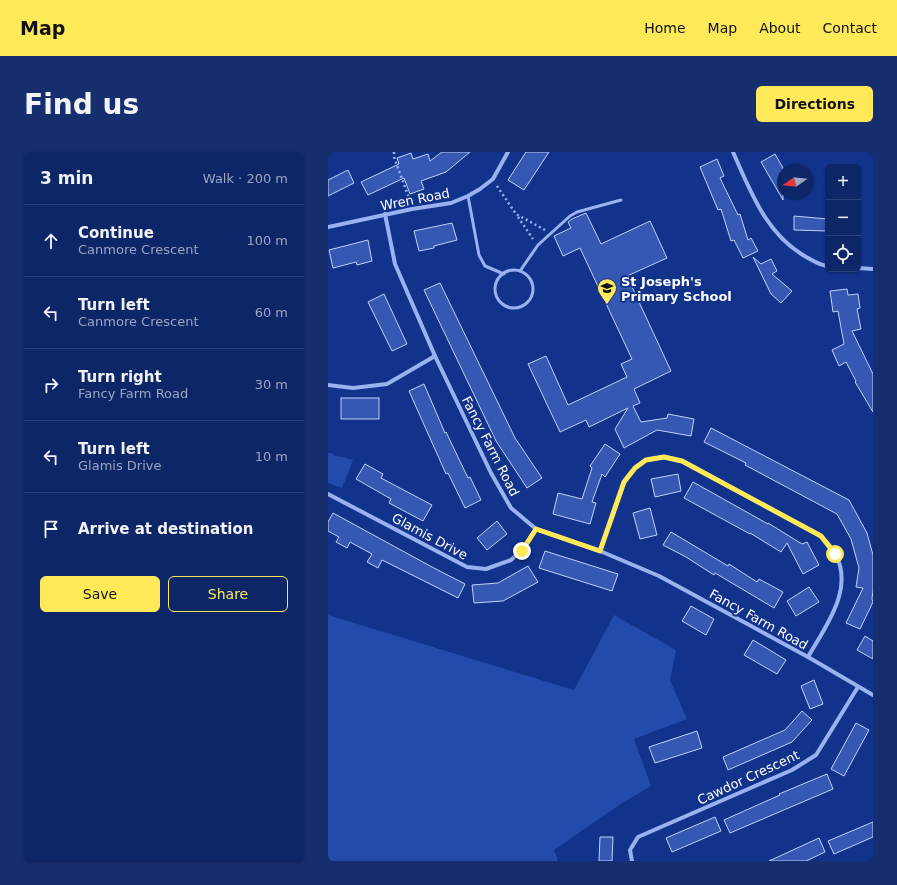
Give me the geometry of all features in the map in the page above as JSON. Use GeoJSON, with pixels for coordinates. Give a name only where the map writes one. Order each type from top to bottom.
{"type":"FeatureCollection","features":[{"type":"Feature","properties":{"kind":"street","name":"Wren Road"},"geometry":{"type":"LineString","coordinates":[[328,227],[385,214],[451,203],[468,196],[480,189],[493,178],[508,152]]}},
{"type":"Feature","properties":{"kind":"street"},"geometry":{"type":"LineString","coordinates":[[733,152],[757,206],[774,231],[797,252],[825,266]]}},
{"type":"Feature","properties":{"kind":"street","name":"Fancy Farm Road"},"geometry":{"type":"LineString","coordinates":[[385,214],[395,264],[435,356],[491,473],[511,508],[536,529],[600,551],[659,576],[808,657],[873,695]]}},
{"type":"Feature","properties":{"kind":"street"},"geometry":{"type":"LineString","coordinates":[[861,268],[873,269]]}},
{"type":"Feature","properties":{"kind":"street"},"geometry":{"type":"LineString","coordinates":[[328,385],[353,388],[387,384],[435,356]]}},
{"type":"Feature","properties":{"kind":"street"},"geometry":{"type":"LineString","coordinates":[[600,551],[624,482],[635,468],[646,460],[664,457],[682,461],[821,536],[835,554],[841,571],[841,589],[834,612],[808,657]]}},
{"type":"Feature","properties":{"kind":"street","name":"Glamis Drive"},"geometry":{"type":"LineString","coordinates":[[328,494],[467,567],[486,569],[511,560],[522,551],[536,529]]}},
{"type":"Feature","properties":{"kind":"street","name":"Cawdor Crescent"},"geometry":{"type":"LineString","coordinates":[[632,861],[630,850],[638,837],[792,770],[816,755],[858,687]]}},
{"type":"Feature","properties":{"kind":"lane"},"geometry":{"type":"LineString","coordinates":[[468,196],[479,255],[485,266],[504,274]]}},
{"type":"Feature","properties":{"kind":"lane"},"geometry":{"type":"LineString","coordinates":[[520,271],[538,245],[570,216],[577,212],[621,200]]}},
{"type":"Feature","properties":{"kind":"lane"},"geometry":{"type":"LineString","coordinates":[[510,271],[520,271],[531,281],[533,292],[529,301],[525,305],[516,308],[505,305],[498,298],[496,284],[504,274],[510,271]]}},
{"type":"Feature","properties":{"kind":"path"},"geometry":{"type":"LineString","coordinates":[[394,152],[394,157],[412,209]]}},
{"type":"Feature","properties":{"kind":"path"},"geometry":{"type":"LineString","coordinates":[[493,178],[538,245]]}},
{"type":"Feature","properties":{"kind":"path"},"geometry":{"type":"LineString","coordinates":[[516,214],[550,233]]}},
{"type":"Feature","properties":{"kind":"shaded area"},"geometry":{"type":"Polygon","coordinates":[[[328,453],[353,460],[342,488],[328,483],[328,453]]]}},
{"type":"Feature","properties":{"kind":"shaded area"},"geometry":{"type":"Polygon","coordinates":[[[328,615],[574,690],[614,615],[676,650],[670,680],[687,719],[634,739],[651,786],[622,803],[554,850],[558,861],[328,861],[328,615]]]}},
{"type":"Feature","properties":{"kind":"building"},"geometry":{"type":"Polygon","coordinates":[[[442,152],[470,152],[446,172],[421,181],[424,189],[410,194],[404,178],[368,195],[361,182],[399,164],[397,158],[411,153],[413,159],[428,154],[430,161],[442,152]]]}},
{"type":"Feature","properties":{"kind":"building"},"geometry":{"type":"Polygon","coordinates":[[[526,152],[549,152],[524,190],[508,180],[526,152]]]}},
{"type":"Feature","properties":{"kind":"building"},"geometry":{"type":"Polygon","coordinates":[[[775,154],[781,164],[777,164],[777,190],[761,162],[775,154]]]}},
{"type":"Feature","properties":{"kind":"building"},"geometry":{"type":"Polygon","coordinates":[[[717,159],[724,176],[720,178],[738,215],[740,214],[748,240],[751,238],[758,251],[743,258],[734,240],[731,241],[721,209],[718,210],[700,167],[717,159]]]}},
{"type":"Feature","properties":{"kind":"building"},"geometry":{"type":"Polygon","coordinates":[[[348,170],[354,183],[328,196],[328,180],[348,170]]]}},
{"type":"Feature","properties":{"kind":"building"},"geometry":{"type":"Polygon","coordinates":[[[586,213],[601,244],[650,221],[667,258],[627,276],[671,371],[634,389],[640,403],[633,406],[641,422],[667,418],[668,414],[694,419],[691,436],[657,430],[624,448],[615,429],[628,408],[589,427],[586,420],[560,432],[528,364],[546,356],[568,405],[627,377],[621,364],[632,359],[580,248],[563,256],[554,236],[571,228],[568,222],[586,213]]]}},
{"type":"Feature","properties":{"kind":"building"},"geometry":{"type":"Polygon","coordinates":[[[794,216],[825,219],[825,231],[794,230],[794,216]]]}},
{"type":"Feature","properties":{"kind":"building"},"geometry":{"type":"Polygon","coordinates":[[[452,223],[457,240],[434,246],[434,248],[419,251],[414,231],[452,223]]]}},
{"type":"Feature","properties":{"kind":"building"},"geometry":{"type":"Polygon","coordinates":[[[368,240],[372,261],[357,265],[356,262],[333,268],[329,250],[368,240]]]}},
{"type":"Feature","properties":{"kind":"building"},"geometry":{"type":"Polygon","coordinates":[[[753,257],[761,264],[771,259],[777,271],[772,274],[792,291],[781,303],[771,294],[753,257]]]}},
{"type":"Feature","properties":{"kind":"building"},"geometry":{"type":"Polygon","coordinates":[[[440,283],[515,438],[542,478],[527,488],[496,441],[424,290],[440,283]]]}},
{"type":"Feature","properties":{"kind":"building"},"geometry":{"type":"Polygon","coordinates":[[[847,289],[848,295],[858,294],[860,308],[857,309],[861,329],[852,331],[873,374],[873,412],[855,382],[856,381],[846,362],[839,366],[832,350],[844,344],[838,311],[833,312],[830,291],[847,289]]]}},
{"type":"Feature","properties":{"kind":"building"},"geometry":{"type":"Polygon","coordinates":[[[384,294],[407,344],[392,351],[368,302],[384,294]]]}},
{"type":"Feature","properties":{"kind":"building"},"geometry":{"type":"Polygon","coordinates":[[[424,384],[445,433],[446,432],[468,478],[470,477],[481,500],[465,508],[448,473],[446,474],[409,391],[424,384]]]}},
{"type":"Feature","properties":{"kind":"building"},"geometry":{"type":"Polygon","coordinates":[[[341,398],[379,398],[379,419],[341,419],[341,398]]]}},
{"type":"Feature","properties":{"kind":"building"},"geometry":{"type":"Polygon","coordinates":[[[711,428],[849,500],[867,533],[873,555],[873,602],[860,629],[846,623],[863,588],[856,587],[859,568],[851,539],[837,514],[745,465],[746,463],[704,442],[711,428]]]}},
{"type":"Feature","properties":{"kind":"building"},"geometry":{"type":"Polygon","coordinates":[[[605,444],[620,454],[605,477],[602,474],[592,502],[596,503],[590,524],[553,514],[558,493],[582,499],[592,468],[590,466],[605,444]]]}},
{"type":"Feature","properties":{"kind":"building"},"geometry":{"type":"Polygon","coordinates":[[[365,464],[383,474],[381,478],[432,505],[423,521],[389,503],[391,499],[356,479],[365,464]]]}},
{"type":"Feature","properties":{"kind":"building"},"geometry":{"type":"Polygon","coordinates":[[[678,474],[681,491],[655,497],[651,479],[678,474]]]}},
{"type":"Feature","properties":{"kind":"building"},"geometry":{"type":"Polygon","coordinates":[[[693,482],[768,523],[802,544],[807,542],[819,565],[803,574],[787,543],[781,552],[750,533],[684,498],[693,482]]]}},
{"type":"Feature","properties":{"kind":"building"},"geometry":{"type":"Polygon","coordinates":[[[650,508],[657,535],[640,539],[633,513],[650,508]]]}},
{"type":"Feature","properties":{"kind":"building"},"geometry":{"type":"Polygon","coordinates":[[[333,513],[465,584],[458,598],[382,560],[378,568],[367,562],[372,554],[350,542],[347,548],[336,542],[339,537],[328,531],[328,522],[333,513]]]}},
{"type":"Feature","properties":{"kind":"building"},"geometry":{"type":"Polygon","coordinates":[[[497,521],[507,534],[487,550],[477,538],[497,521]]]}},
{"type":"Feature","properties":{"kind":"building"},"geometry":{"type":"Polygon","coordinates":[[[671,532],[728,566],[729,564],[757,582],[759,579],[783,592],[774,608],[715,573],[714,575],[686,557],[663,545],[671,532]]]}},
{"type":"Feature","properties":{"kind":"building"},"geometry":{"type":"Polygon","coordinates":[[[545,551],[618,574],[612,591],[539,568],[545,551]]]}},
{"type":"Feature","properties":{"kind":"building"},"geometry":{"type":"Polygon","coordinates":[[[528,566],[538,582],[503,601],[474,603],[472,585],[498,583],[528,566]]]}},
{"type":"Feature","properties":{"kind":"building"},"geometry":{"type":"Polygon","coordinates":[[[809,587],[819,602],[796,616],[787,601],[809,587]]]}},
{"type":"Feature","properties":{"kind":"building"},"geometry":{"type":"Polygon","coordinates":[[[691,606],[714,619],[706,635],[682,621],[691,606]]]}},
{"type":"Feature","properties":{"kind":"building"},"geometry":{"type":"Polygon","coordinates":[[[865,636],[873,641],[873,659],[857,650],[865,636]]]}},
{"type":"Feature","properties":{"kind":"building"},"geometry":{"type":"Polygon","coordinates":[[[753,640],[786,660],[777,674],[744,655],[753,640]]]}},
{"type":"Feature","properties":{"kind":"building"},"geometry":{"type":"Polygon","coordinates":[[[814,680],[823,704],[810,709],[801,686],[814,680]]]}},
{"type":"Feature","properties":{"kind":"building"},"geometry":{"type":"Polygon","coordinates":[[[802,711],[812,720],[792,742],[728,770],[723,757],[785,730],[802,711]]]}},
{"type":"Feature","properties":{"kind":"building"},"geometry":{"type":"Polygon","coordinates":[[[856,723],[869,730],[844,776],[831,769],[856,723]]]}},
{"type":"Feature","properties":{"kind":"building"},"geometry":{"type":"Polygon","coordinates":[[[697,731],[702,748],[655,763],[649,747],[697,731]]]}},
{"type":"Feature","properties":{"kind":"building"},"geometry":{"type":"Polygon","coordinates":[[[827,774],[833,789],[730,833],[724,820],[780,795],[779,794],[827,774]]]}},
{"type":"Feature","properties":{"kind":"building"},"geometry":{"type":"Polygon","coordinates":[[[715,817],[721,831],[672,852],[666,838],[715,817]]]}},
{"type":"Feature","properties":{"kind":"building"},"geometry":{"type":"Polygon","coordinates":[[[873,822],[873,837],[834,854],[828,841],[873,822]]]}},
{"type":"Feature","properties":{"kind":"building"},"geometry":{"type":"Polygon","coordinates":[[[600,837],[613,837],[612,861],[599,861],[600,837]]]}},
{"type":"Feature","properties":{"kind":"building"},"geometry":{"type":"Polygon","coordinates":[[[819,838],[825,852],[806,861],[769,861],[819,838]]]}},
{"type":"Feature","properties":{"kind":"place","name":"St Joseph's Primary School"},"geometry":{"type":"Point","coordinates":[607,305]}},
{"type":"Feature","properties":{"kind":"route"},"geometry":{"type":"LineString","coordinates":[[522,551],[536,529],[600,551],[624,482],[635,468],[646,460],[664,457],[682,461],[821,536],[835,554]]}}]}
